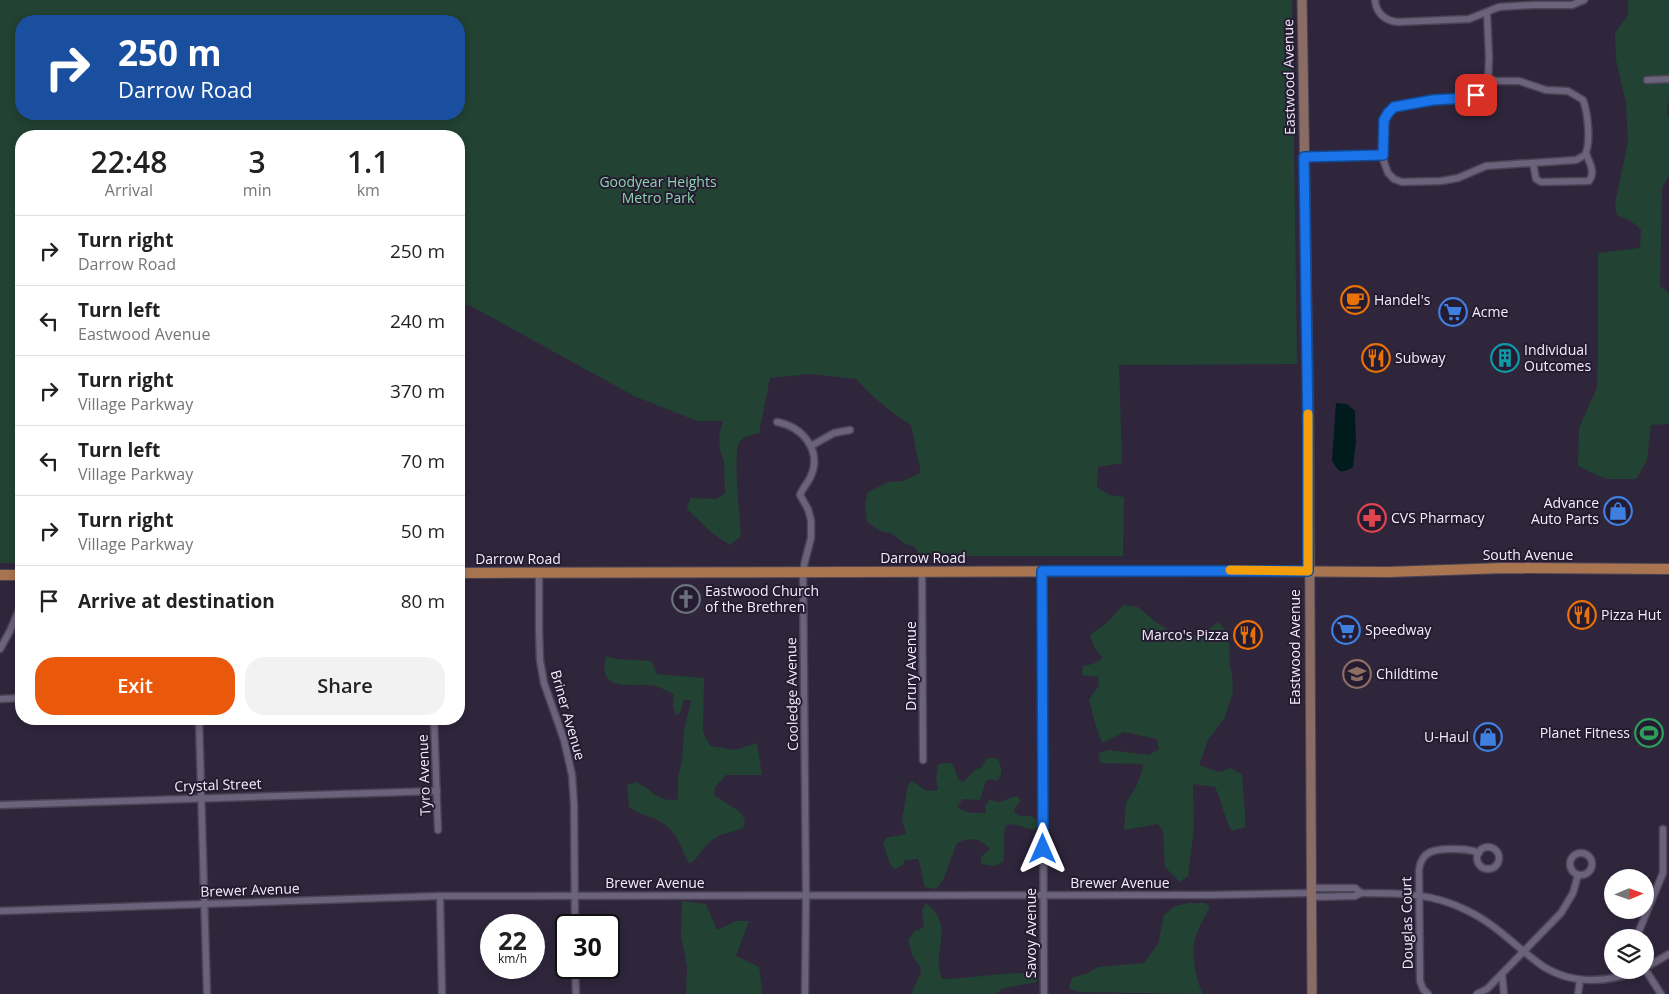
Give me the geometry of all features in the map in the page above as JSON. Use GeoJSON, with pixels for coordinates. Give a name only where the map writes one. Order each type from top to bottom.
{"type":"FeatureCollection","features":[{"type":"Feature","properties":{"kind":"main road","name":"South Avenue"},"geometry":{"type":"LineString","coordinates":[[1388,572],[1504,568],[1669,568]]}},
{"type":"Feature","properties":{"kind":"main road","name":"Darrow Road"},"geometry":{"type":"LineString","coordinates":[[465,573],[1388,572]]}},
{"type":"Feature","properties":{"kind":"main road"},"geometry":{"type":"LineString","coordinates":[[0,575],[15,575]]}},
{"type":"Feature","properties":{"kind":"street","name":"Eastwood Avenue"},"geometry":{"type":"LineString","coordinates":[[1302,0],[1308,431],[1312,994]]}},
{"type":"Feature","properties":{"kind":"street"},"geometry":{"type":"LineString","coordinates":[[1375,0],[1378,10],[1389,22],[1469,19],[1499,7],[1572,5],[1584,0]]}},
{"type":"Feature","properties":{"kind":"street"},"geometry":{"type":"LineString","coordinates":[[1487,13],[1489,79],[1485,88],[1472,97],[1402,105],[1390,110],[1384,120],[1383,155],[1388,173],[1394,179],[1402,182],[1452,180],[1486,166],[1576,160],[1583,157],[1586,153]]}},
{"type":"Feature","properties":{"kind":"street"},"geometry":{"type":"LineString","coordinates":[[1489,79],[1496,81],[1519,81],[1543,89],[1568,91],[1583,100],[1587,110],[1586,153],[1593,176],[1589,181],[1542,182],[1536,179],[1533,163]]}},
{"type":"Feature","properties":{"kind":"street"},"geometry":{"type":"LineString","coordinates":[[1647,80],[1669,79]]}},
{"type":"Feature","properties":{"kind":"street"},"geometry":{"type":"LineString","coordinates":[[1304,157],[1383,155]]}},
{"type":"Feature","properties":{"kind":"street"},"geometry":{"type":"LineString","coordinates":[[777,422],[793,427],[800,432],[811,446],[834,433],[850,430]]}},
{"type":"Feature","properties":{"kind":"street","name":"Cooledge Avenue"},"geometry":{"type":"LineString","coordinates":[[805,994],[803,572],[811,538],[811,520],[808,509],[800,495],[813,470],[814,458],[811,446]]}},
{"type":"Feature","properties":{"kind":"street","name":"Savoy Avenue"},"geometry":{"type":"LineString","coordinates":[[1042,571],[1044,994]]}},
{"type":"Feature","properties":{"kind":"street","name":"Drury Avenue"},"geometry":{"type":"LineString","coordinates":[[922,572],[923,760]]}},
{"type":"Feature","properties":{"kind":"street","name":"Briner Avenue"},"geometry":{"type":"LineString","coordinates":[[539,573],[539,631],[543,675],[549,700],[564,740],[572,775],[575,914]]}},
{"type":"Feature","properties":{"kind":"street"},"geometry":{"type":"LineString","coordinates":[[0,649],[15,619]]}},
{"type":"Feature","properties":{"kind":"street"},"geometry":{"type":"LineString","coordinates":[[0,699],[15,698]]}},
{"type":"Feature","properties":{"kind":"street"},"geometry":{"type":"LineString","coordinates":[[199,725],[207,994]]}},
{"type":"Feature","properties":{"kind":"street","name":"Tyro Avenue"},"geometry":{"type":"LineString","coordinates":[[434,725],[438,830]]}},
{"type":"Feature","properties":{"kind":"street","name":"Crystal Street"},"geometry":{"type":"LineString","coordinates":[[0,805],[437,791]]}},
{"type":"Feature","properties":{"kind":"street"},"geometry":{"type":"LineString","coordinates":[[1640,929],[1663,873],[1666,850],[1663,829]]}},
{"type":"Feature","properties":{"kind":"street","name":"Douglas Court"},"geometry":{"type":"LineString","coordinates":[[1422,987],[1420,981],[1419,895],[1420,866],[1423,858],[1429,852],[1437,849],[1464,849],[1479,853]]}},
{"type":"Feature","properties":{"kind":"street"},"geometry":{"type":"LineString","coordinates":[[1477,994],[1487,988],[1502,974],[1561,913],[1572,893],[1578,875]]}},
{"type":"Feature","properties":{"kind":"street","name":"Brewer Avenue"},"geometry":{"type":"LineString","coordinates":[[0,910],[440,896],[1212,895],[1311,893],[1355,888],[1361,893],[1419,895],[1452,903],[1494,926],[1539,964],[1553,972],[1580,980],[1604,979]]}},
{"type":"Feature","properties":{"kind":"street"},"geometry":{"type":"LineString","coordinates":[[440,896],[442,994]]}},
{"type":"Feature","properties":{"kind":"street"},"geometry":{"type":"LineString","coordinates":[[1654,963],[1667,955]]}},
{"type":"Feature","properties":{"kind":"street"},"geometry":{"type":"LineString","coordinates":[[1502,974],[1504,994]]}},
{"type":"Feature","properties":{"kind":"street"},"geometry":{"type":"LineString","coordinates":[[576,979],[576,994]]}},
{"type":"Feature","properties":{"kind":"street"},"geometry":{"type":"LineString","coordinates":[[1652,979],[1661,994]]}},
{"type":"Feature","properties":{"kind":"street"},"geometry":{"type":"LineString","coordinates":[[1578,994],[1580,980]]}},
{"type":"Feature","properties":{"kind":"street"},"geometry":{"type":"LineString","coordinates":[[1419,994],[1422,987],[1428,994]]}},
{"type":"Feature","properties":{"kind":"green space","name":"Goodyear Heights Metro Park"},"geometry":{"type":"Polygon","coordinates":[[[0,0],[1292,0],[1297,364],[1119,365],[1122,463],[1098,467],[1097,487],[1109,495],[1124,497],[1123,556],[920,556],[915,547],[905,544],[891,533],[880,531],[867,522],[865,504],[868,492],[888,482],[903,481],[921,473],[911,425],[882,404],[856,379],[810,374],[770,378],[759,433],[745,437],[739,443],[737,450],[737,474],[741,536],[730,545],[712,533],[687,509],[690,498],[716,499],[725,493],[724,462],[720,450],[719,435],[723,421],[697,421],[634,396],[471,306],[465,306],[465,130],[15,130],[15,563],[0,563],[0,0]]]}},
{"type":"Feature","properties":{"kind":"green space"},"geometry":{"type":"Polygon","coordinates":[[[1628,0],[1669,0],[1669,96],[1667,113],[1669,118],[1669,175],[1662,188],[1660,286],[1669,293],[1669,424],[1651,425],[1647,460],[1636,479],[1606,479],[1578,466],[1579,428],[1597,388],[1598,253],[1640,248],[1641,230],[1631,221],[1617,215],[1615,204],[1628,141],[1626,103],[1616,60],[1615,33],[1628,15],[1628,0]]]}},
{"type":"Feature","properties":{"kind":"green space"},"geometry":{"type":"Polygon","coordinates":[[[1123,605],[1138,607],[1181,639],[1203,633],[1219,622],[1229,636],[1233,692],[1224,719],[1208,740],[1199,765],[1219,772],[1231,768],[1242,775],[1245,827],[1232,831],[1215,787],[1193,784],[1194,827],[1188,876],[1180,882],[1165,867],[1163,832],[1158,824],[1124,830],[1126,803],[1137,785],[1144,764],[1101,763],[1098,753],[1109,750],[1149,755],[1159,749],[1157,739],[1124,732],[1102,743],[1089,700],[1099,685],[1098,677],[1082,675],[1083,666],[1093,664],[1103,658],[1094,647],[1090,635],[1108,622],[1123,605]]]}},
{"type":"Feature","properties":{"kind":"green space"},"geometry":{"type":"Polygon","coordinates":[[[606,656],[616,659],[651,661],[657,674],[704,678],[703,732],[710,746],[735,750],[757,743],[762,775],[726,775],[715,787],[714,795],[740,812],[745,820],[743,828],[718,836],[708,843],[693,862],[689,863],[676,837],[669,828],[659,821],[629,807],[627,785],[636,782],[661,798],[678,799],[678,777],[682,760],[684,731],[691,700],[684,700],[680,713],[676,715],[673,706],[674,694],[656,686],[627,685],[611,682],[606,677],[606,656]]]}},
{"type":"Feature","properties":{"kind":"green space"},"geometry":{"type":"Polygon","coordinates":[[[992,757],[998,759],[1001,768],[997,781],[991,779],[986,781],[980,800],[963,799],[957,806],[966,812],[986,813],[985,806],[989,800],[999,802],[1017,796],[1021,801],[1016,806],[1014,812],[1020,816],[1032,816],[1039,823],[1035,830],[1014,824],[1006,825],[1003,862],[994,866],[981,864],[981,857],[990,849],[986,845],[970,839],[957,843],[943,880],[936,889],[925,887],[918,859],[905,860],[903,865],[894,869],[890,864],[883,843],[886,838],[906,834],[902,820],[908,784],[912,781],[927,791],[938,790],[936,778],[938,764],[944,763],[952,763],[959,780],[963,782],[975,770],[982,767],[986,759],[992,757]]]}},
{"type":"Feature","properties":{"kind":"green space"},"geometry":{"type":"Polygon","coordinates":[[[682,901],[706,904],[717,930],[736,921],[749,921],[736,956],[759,967],[761,994],[686,994],[687,966],[681,936],[682,901]]]}},
{"type":"Feature","properties":{"kind":"green space"},"geometry":{"type":"Polygon","coordinates":[[[926,903],[935,912],[942,930],[939,968],[942,979],[1023,973],[1035,974],[1037,982],[1004,988],[995,994],[913,994],[912,992],[921,973],[920,966],[913,957],[908,940],[915,931],[924,927],[922,910],[926,903]]]}},
{"type":"Feature","properties":{"kind":"green space"},"geometry":{"type":"Polygon","coordinates":[[[1204,903],[1210,906],[1194,943],[1194,962],[1203,994],[1078,992],[1069,988],[1072,978],[1084,975],[1098,967],[1144,963],[1158,944],[1164,915],[1175,906],[1204,903]]]}},
{"type":"Feature","properties":{"kind":"shaded area"},"geometry":{"type":"Polygon","coordinates":[[[1336,403],[1347,404],[1355,411],[1356,441],[1353,467],[1346,471],[1338,470],[1332,460],[1336,403]]]}},
{"type":"Feature","properties":{"kind":"slow traffic"},"geometry":{"type":"LineString","coordinates":[[1230,570],[1308,571],[1308,414]]}},
{"type":"Feature","properties":{"kind":"place","name":"Handel's"},"geometry":{"type":"Point","coordinates":[1355,300]}},
{"type":"Feature","properties":{"kind":"place","name":"Acme"},"geometry":{"type":"Point","coordinates":[1453,312]}},
{"type":"Feature","properties":{"kind":"place","name":"Subway"},"geometry":{"type":"Point","coordinates":[1376,358]}},
{"type":"Feature","properties":{"kind":"place","name":"Individual Outcomes"},"geometry":{"type":"Point","coordinates":[1505,358]}},
{"type":"Feature","properties":{"kind":"place","name":"Advance Auto Parts"},"geometry":{"type":"Point","coordinates":[1618,511]}},
{"type":"Feature","properties":{"kind":"place","name":"CVS Pharmacy"},"geometry":{"type":"Point","coordinates":[1372,518]}},
{"type":"Feature","properties":{"kind":"place","name":"Eastwood Church of the Brethren"},"geometry":{"type":"Point","coordinates":[686,599]}},
{"type":"Feature","properties":{"kind":"place","name":"Pizza Hut"},"geometry":{"type":"Point","coordinates":[1582,615]}},
{"type":"Feature","properties":{"kind":"place","name":"Speedway"},"geometry":{"type":"Point","coordinates":[1346,630]}},
{"type":"Feature","properties":{"kind":"place","name":"Marco's Pizza"},"geometry":{"type":"Point","coordinates":[1248,635]}},
{"type":"Feature","properties":{"kind":"place","name":"Childtime"},"geometry":{"type":"Point","coordinates":[1357,674]}},
{"type":"Feature","properties":{"kind":"place","name":"Planet Fitness"},"geometry":{"type":"Point","coordinates":[1649,733]}},
{"type":"Feature","properties":{"kind":"place","name":"U-Haul"},"geometry":{"type":"Point","coordinates":[1488,737]}},
{"type":"Feature","properties":{"kind":"route"},"geometry":{"type":"LineString","coordinates":[[1043,849],[1042,571],[1308,571],[1304,157],[1383,155],[1384,120],[1394,107],[1433,100],[1468,98],[1476,95]]}}]}
